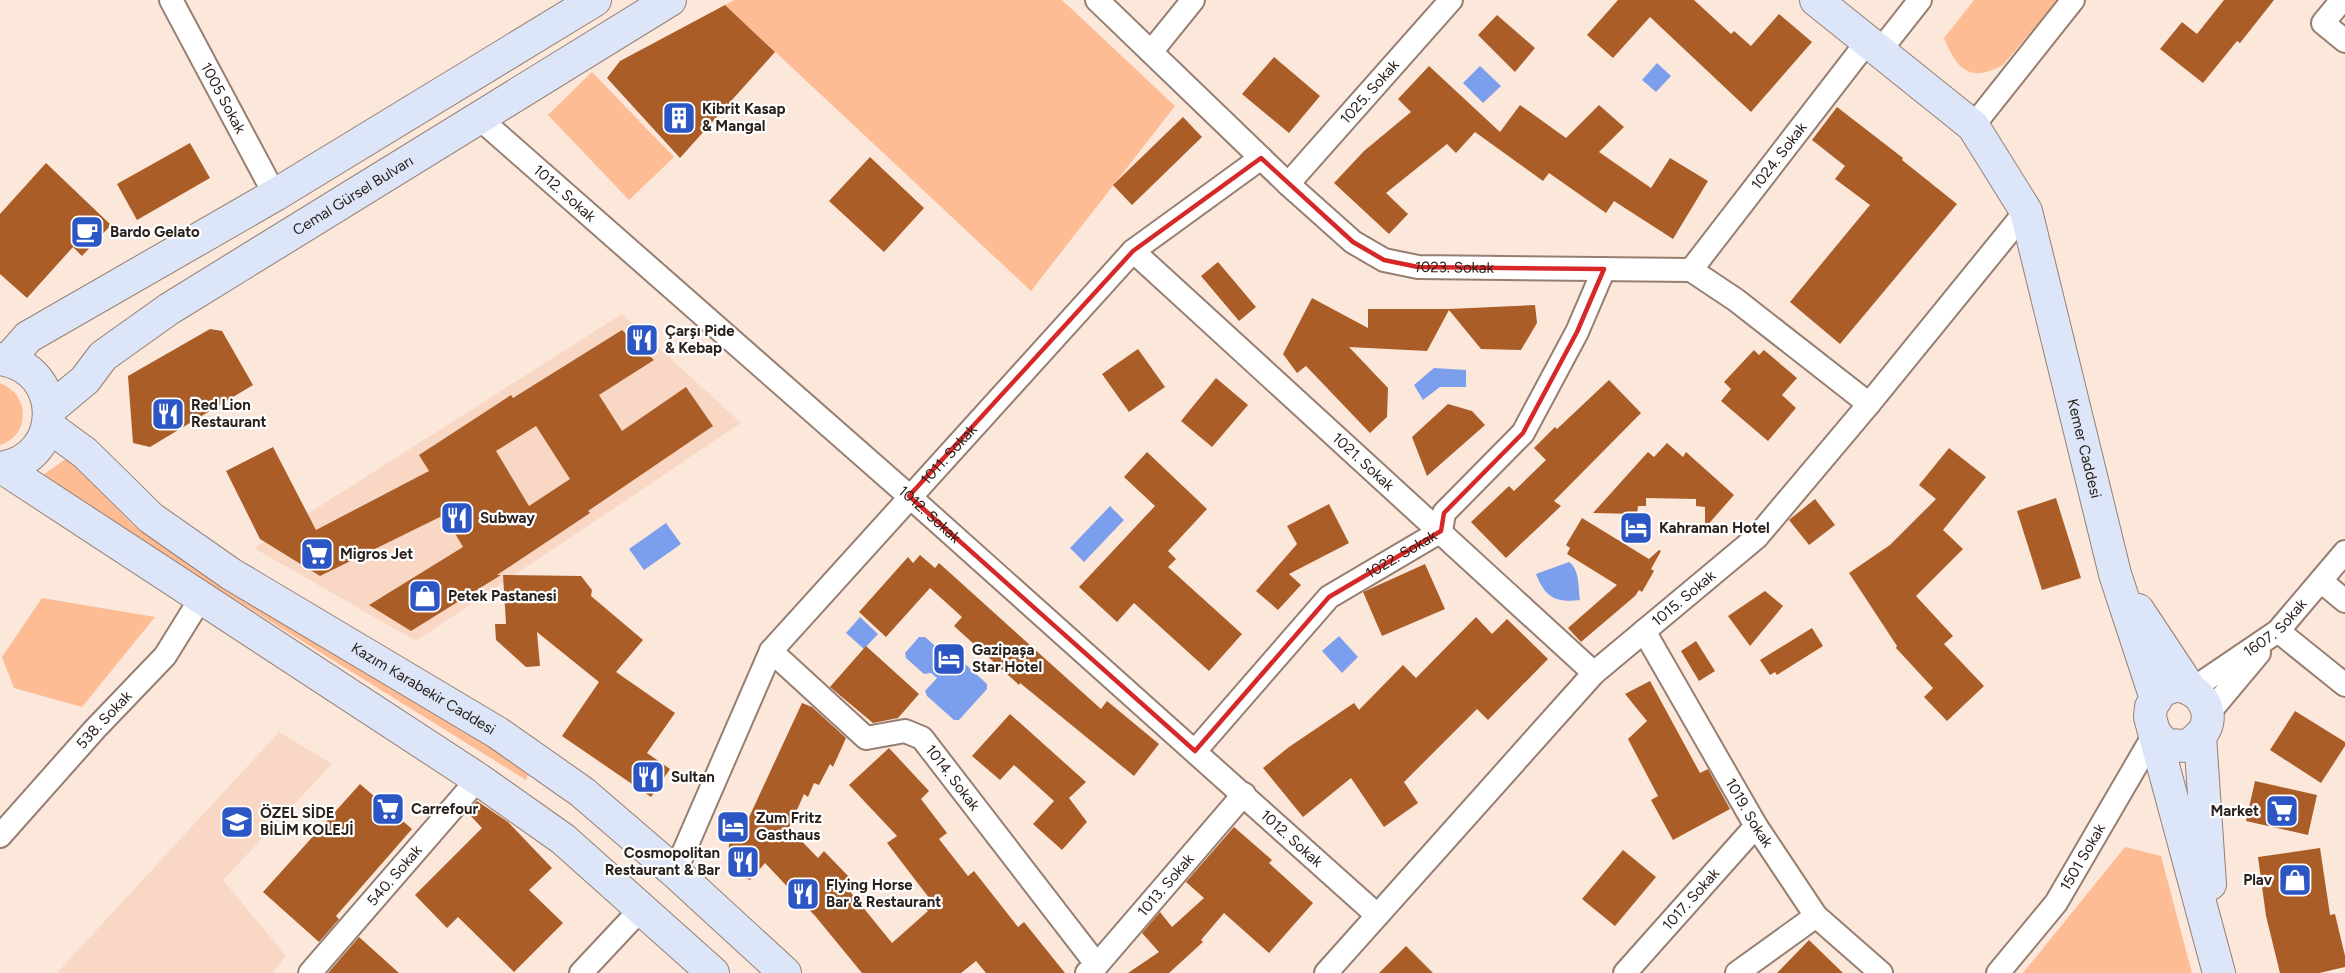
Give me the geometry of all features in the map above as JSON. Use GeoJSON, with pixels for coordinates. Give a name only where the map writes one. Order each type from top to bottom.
{"type":"FeatureCollection","features":[{"type":"Feature","properties":{"kind":"main road"},"geometry":{"type":"LineString","coordinates":[[1,468],[30,456],[41,443],[49,418],[45,392],[40,382],[25,368],[4,359],[28,337],[275,195],[595,0]]}},
{"type":"Feature","properties":{"kind":"main road","name":"Cemal Gürsel Bulvarı"},"geometry":{"type":"LineString","coordinates":[[49,418],[85,380],[103,356],[169,309],[670,0]]}},
{"type":"Feature","properties":{"kind":"main road","name":"Kemer Caddesi"},"geometry":{"type":"LineString","coordinates":[[1816,0],[1973,126],[2026,211],[2115,574],[2156,699],[2151,707],[2150,717],[2217,965]]}},
{"type":"Feature","properties":{"kind":"main road","name":"Kazım Karabekir Caddesi"},"geometry":{"type":"LineString","coordinates":[[49,418],[151,518],[231,574],[498,733],[582,792],[675,872],[785,973]]}},
{"type":"Feature","properties":{"kind":"main road"},"geometry":{"type":"LineString","coordinates":[[1,468],[478,779],[563,839],[713,973]]}},
{"type":"Feature","properties":{"kind":"main road"},"geometry":{"type":"LineString","coordinates":[[2115,574],[2200,713],[2217,965]]}},
{"type":"Feature","properties":{"kind":"main road"},"geometry":{"type":"LineString","coordinates":[[2156,699],[2161,691],[2178,686],[2200,713]]}},
{"type":"Feature","properties":{"kind":"main road"},"geometry":{"type":"LineString","coordinates":[[2155,733],[2165,745],[2188,746],[2200,713]]}},
{"type":"Feature","properties":{"kind":"street","name":"1005 Sokak"},"geometry":{"type":"LineString","coordinates":[[171,0],[275,195]]}},
{"type":"Feature","properties":{"kind":"street","name":"1023. Sokak"},"geometry":{"type":"LineString","coordinates":[[1098,0],[1288,184],[1353,242],[1384,260],[1418,267],[1691,270]]}},
{"type":"Feature","properties":{"kind":"street"},"geometry":{"type":"LineString","coordinates":[[1151,52],[1193,0]]}},
{"type":"Feature","properties":{"kind":"street","name":"1025. Sokak"},"geometry":{"type":"LineString","coordinates":[[1288,184],[1451,0]]}},
{"type":"Feature","properties":{"kind":"street","name":"1024. Sokak"},"geometry":{"type":"LineString","coordinates":[[1691,270],[1874,47],[1920,0]]}},
{"type":"Feature","properties":{"kind":"street"},"geometry":{"type":"LineString","coordinates":[[1973,126],[2073,0]]}},
{"type":"Feature","properties":{"kind":"street"},"geometry":{"type":"LineString","coordinates":[[2342,0],[2323,23],[2345,41]]}},
{"type":"Feature","properties":{"kind":"street","name":"1012. Sokak"},"geometry":{"type":"LineString","coordinates":[[479,118],[909,496],[1377,915]]}},
{"type":"Feature","properties":{"kind":"street","name":"1011. Sokak"},"geometry":{"type":"LineString","coordinates":[[675,872],[771,651],[1132,251],[1261,158]]}},
{"type":"Feature","properties":{"kind":"street","name":"1015. Sokak"},"geometry":{"type":"LineString","coordinates":[[1326,973],[1594,674],[1757,537],[2026,211]]}},
{"type":"Feature","properties":{"kind":"street","name":"1021. Sokak"},"geometry":{"type":"LineString","coordinates":[[1132,251],[1441,531],[1594,674]]}},
{"type":"Feature","properties":{"kind":"street","name":"1022. Sokak"},"geometry":{"type":"LineString","coordinates":[[1195,751],[1329,597],[1441,531],[1444,513],[1523,433],[1577,332],[1604,269]]}},
{"type":"Feature","properties":{"kind":"street"},"geometry":{"type":"LineString","coordinates":[[1691,270],[1736,300],[1869,404]]}},
{"type":"Feature","properties":{"kind":"street","name":"1607. Sokak"},"geometry":{"type":"LineString","coordinates":[[2200,713],[2278,631],[2345,552]]}},
{"type":"Feature","properties":{"kind":"street"},"geometry":{"type":"LineString","coordinates":[[2321,581],[2345,601]]}},
{"type":"Feature","properties":{"kind":"street","name":"538. Sokak"},"geometry":{"type":"LineString","coordinates":[[0,836],[95,729],[165,656],[201,598]]}},
{"type":"Feature","properties":{"kind":"street","name":"1019. Sokak"},"geometry":{"type":"LineString","coordinates":[[1644,631],[1756,826],[1816,916],[1881,973]]}},
{"type":"Feature","properties":{"kind":"street"},"geometry":{"type":"LineString","coordinates":[[2278,631],[2345,685]]}},
{"type":"Feature","properties":{"kind":"street","name":"1014. Sokak"},"geometry":{"type":"LineString","coordinates":[[771,651],[866,738],[905,731],[922,738],[1092,969]]}},
{"type":"Feature","properties":{"kind":"street","name":"1501 Sokak"},"geometry":{"type":"LineString","coordinates":[[1998,973],[2056,903],[2155,733]]}},
{"type":"Feature","properties":{"kind":"street","name":"540. Sokak"},"geometry":{"type":"LineString","coordinates":[[309,973],[478,779]]}},
{"type":"Feature","properties":{"kind":"street","name":"1013. Sokak"},"geometry":{"type":"LineString","coordinates":[[1092,969],[1244,794]]}},
{"type":"Feature","properties":{"kind":"street","name":"1017. Sokak"},"geometry":{"type":"LineString","coordinates":[[1625,973],[1756,826]]}},
{"type":"Feature","properties":{"kind":"street"},"geometry":{"type":"LineString","coordinates":[[580,973],[641,909]]}},
{"type":"Feature","properties":{"kind":"street"},"geometry":{"type":"LineString","coordinates":[[1737,973],[1816,916]]}},
{"type":"Feature","properties":{"kind":"highlighted area"},"geometry":{"type":"Polygon","coordinates":[[[1261,158],[1353,242],[1384,260],[1418,267],[1604,269],[1577,332],[1523,433],[1444,513],[1441,531],[1329,597],[1195,751],[909,496],[1133,251],[1261,158]]]}},
{"type":"Feature","properties":{"kind":"shaded area"},"geometry":{"type":"Polygon","coordinates":[[[734,0],[1062,0],[1175,106],[1031,291],[725,5],[734,0]]]}},
{"type":"Feature","properties":{"kind":"shaded area"},"geometry":{"type":"Polygon","coordinates":[[[1974,0],[2058,0],[2003,65],[1982,73],[1973,73],[1966,70],[1954,58],[1944,38],[1974,0]]]}},
{"type":"Feature","properties":{"kind":"shaded area"},"geometry":{"type":"Polygon","coordinates":[[[592,72],[674,157],[629,200],[548,115],[592,72]]]}},
{"type":"Feature","properties":{"kind":"shaded area"},"geometry":{"type":"Polygon","coordinates":[[[622,314],[741,423],[416,641],[254,548],[622,314]]]}},
{"type":"Feature","properties":{"kind":"shaded area"},"geometry":{"type":"Polygon","coordinates":[[[0,383],[10,388],[17,396],[23,414],[22,424],[17,433],[0,445],[0,383]]]}},
{"type":"Feature","properties":{"kind":"shaded area"},"geometry":{"type":"Polygon","coordinates":[[[67,458],[133,525],[529,772],[526,780],[39,478],[67,458]]]}},
{"type":"Feature","properties":{"kind":"shaded area"},"geometry":{"type":"Polygon","coordinates":[[[42,598],[155,617],[82,707],[14,688],[2,657],[42,598]]]}},
{"type":"Feature","properties":{"kind":"shaded area","name":"ÖZEL SİDE BİLİM KOLEJİ"},"geometry":{"type":"Polygon","coordinates":[[[279,732],[332,764],[223,880],[286,956],[272,973],[57,973],[279,732]]]}},
{"type":"Feature","properties":{"kind":"shaded area"},"geometry":{"type":"Polygon","coordinates":[[[2125,847],[2161,856],[2192,973],[2023,973],[2125,847]]]}},
{"type":"Feature","properties":{"kind":"water"},"geometry":{"type":"Polygon","coordinates":[[[1657,63],[1671,76],[1656,92],[1642,80],[1657,63]]]}},
{"type":"Feature","properties":{"kind":"water"},"geometry":{"type":"Polygon","coordinates":[[[1480,66],[1501,86],[1483,103],[1463,83],[1480,66]]]}},
{"type":"Feature","properties":{"kind":"water"},"geometry":{"type":"Polygon","coordinates":[[[1434,368],[1466,370],[1466,387],[1440,387],[1423,400],[1414,385],[1434,368]]]}},
{"type":"Feature","properties":{"kind":"water"},"geometry":{"type":"Polygon","coordinates":[[[1110,506],[1124,520],[1084,562],[1070,548],[1110,506]]]}},
{"type":"Feature","properties":{"kind":"water"},"geometry":{"type":"Polygon","coordinates":[[[666,523],[681,544],[644,570],[629,549],[666,523]]]}},
{"type":"Feature","properties":{"kind":"water"},"geometry":{"type":"Polygon","coordinates":[[[1569,562],[1577,574],[1580,600],[1571,601],[1552,597],[1543,588],[1536,574],[1569,562]]]}},
{"type":"Feature","properties":{"kind":"water"},"geometry":{"type":"Polygon","coordinates":[[[860,617],[878,634],[864,649],[846,633],[860,617]]]}},
{"type":"Feature","properties":{"kind":"water"},"geometry":{"type":"Polygon","coordinates":[[[1339,636],[1358,657],[1342,673],[1322,651],[1339,636]]]}},
{"type":"Feature","properties":{"kind":"water"},"geometry":{"type":"Polygon","coordinates":[[[919,637],[925,637],[941,651],[951,651],[987,684],[987,689],[959,720],[954,720],[927,696],[925,691],[937,678],[931,673],[924,674],[906,658],[905,653],[919,637]]]}},
{"type":"Feature","properties":{"kind":"building"},"geometry":{"type":"Polygon","coordinates":[[[1618,0],[1694,0],[1731,34],[1734,31],[1751,46],[1779,14],[1812,42],[1751,112],[1650,17],[1613,58],[1587,35],[1618,0]]]}},
{"type":"Feature","properties":{"kind":"building"},"geometry":{"type":"Polygon","coordinates":[[[2224,0],[2274,0],[2240,43],[2237,41],[2203,83],[2160,49],[2182,22],[2197,34],[2224,0]]]}},
{"type":"Feature","properties":{"kind":"building","name":"Kibrit Kasap & Mangal"},"geometry":{"type":"Polygon","coordinates":[[[725,5],[775,52],[680,158],[607,78],[620,61],[725,5]]]}},
{"type":"Feature","properties":{"kind":"building"},"geometry":{"type":"Polygon","coordinates":[[[1497,15],[1535,48],[1515,72],[1478,35],[1497,15]]]}},
{"type":"Feature","properties":{"kind":"building"},"geometry":{"type":"Polygon","coordinates":[[[1274,57],[1320,96],[1289,133],[1242,94],[1274,57]]]}},
{"type":"Feature","properties":{"kind":"building"},"geometry":{"type":"Polygon","coordinates":[[[1429,66],[1500,132],[1520,105],[1566,138],[1599,105],[1624,127],[1599,152],[1651,188],[1670,158],[1708,181],[1673,239],[1614,201],[1606,213],[1549,173],[1543,181],[1475,132],[1456,153],[1447,144],[1386,193],[1408,214],[1389,234],[1334,183],[1364,151],[1411,112],[1398,99],[1429,66]]]}},
{"type":"Feature","properties":{"kind":"building"},"geometry":{"type":"Polygon","coordinates":[[[1837,107],[1903,158],[1902,160],[1957,204],[1840,344],[1790,302],[1870,205],[1835,179],[1845,166],[1812,140],[1837,107]]]}},
{"type":"Feature","properties":{"kind":"building"},"geometry":{"type":"Polygon","coordinates":[[[1183,117],[1202,137],[1132,205],[1113,185],[1183,117]]]}},
{"type":"Feature","properties":{"kind":"building"},"geometry":{"type":"Polygon","coordinates":[[[190,143],[210,178],[137,220],[117,184],[190,143]]]}},
{"type":"Feature","properties":{"kind":"building"},"geometry":{"type":"Polygon","coordinates":[[[870,157],[924,208],[884,252],[829,201],[870,157]]]}},
{"type":"Feature","properties":{"kind":"building"},"geometry":{"type":"Polygon","coordinates":[[[46,163],[111,225],[82,256],[73,247],[27,298],[0,274],[0,214],[46,163]]]}},
{"type":"Feature","properties":{"kind":"building"},"geometry":{"type":"Polygon","coordinates":[[[1218,262],[1256,307],[1239,321],[1201,276],[1218,262]]]}},
{"type":"Feature","properties":{"kind":"building"},"geometry":{"type":"Polygon","coordinates":[[[1312,298],[1368,328],[1368,309],[1449,309],[1535,305],[1537,323],[1521,350],[1481,349],[1449,310],[1427,351],[1349,347],[1388,388],[1387,417],[1370,433],[1306,366],[1297,373],[1283,354],[1312,298]]]}},
{"type":"Feature","properties":{"kind":"building","name":"Red Lion Restaurant"},"geometry":{"type":"Polygon","coordinates":[[[210,329],[222,331],[253,385],[150,447],[133,443],[128,376],[210,329]]]}},
{"type":"Feature","properties":{"kind":"building"},"geometry":{"type":"Polygon","coordinates":[[[622,330],[654,360],[599,395],[622,431],[686,387],[713,426],[497,575],[501,575],[411,631],[369,605],[463,547],[444,515],[320,576],[260,539],[226,471],[273,447],[316,530],[429,471],[419,455],[511,395],[513,398],[622,330]],[[536,426],[496,451],[529,506],[570,479],[536,426]]]}},
{"type":"Feature","properties":{"kind":"building"},"geometry":{"type":"Polygon","coordinates":[[[1138,349],[1165,387],[1129,412],[1102,374],[1138,349]]]}},
{"type":"Feature","properties":{"kind":"building"},"geometry":{"type":"Polygon","coordinates":[[[1754,350],[1759,355],[1764,350],[1797,378],[1782,395],[1796,408],[1768,441],[1721,401],[1731,389],[1724,382],[1754,350]]]}},
{"type":"Feature","properties":{"kind":"building"},"geometry":{"type":"Polygon","coordinates":[[[1216,378],[1248,405],[1212,447],[1181,421],[1216,378]]]}},
{"type":"Feature","properties":{"kind":"building"},"geometry":{"type":"Polygon","coordinates":[[[1609,380],[1641,413],[1554,501],[1561,506],[1506,558],[1471,522],[1509,486],[1514,491],[1546,460],[1534,448],[1609,380]]]}},
{"type":"Feature","properties":{"kind":"building"},"geometry":{"type":"Polygon","coordinates":[[[1448,404],[1472,411],[1485,425],[1427,476],[1412,437],[1448,404]]]}},
{"type":"Feature","properties":{"kind":"building"},"geometry":{"type":"Polygon","coordinates":[[[1667,443],[1683,457],[1686,452],[1734,495],[1705,528],[1705,507],[1696,506],[1696,499],[1646,498],[1646,506],[1638,506],[1637,514],[1593,513],[1648,452],[1654,457],[1667,443]]]}},
{"type":"Feature","properties":{"kind":"building"},"geometry":{"type":"Polygon","coordinates":[[[1949,448],[1986,477],[1943,530],[1963,549],[1916,596],[1953,636],[1944,644],[1984,686],[1947,721],[1924,697],[1933,688],[1896,648],[1897,646],[1849,573],[1890,545],[1936,499],[1919,485],[1949,448]]]}},
{"type":"Feature","properties":{"kind":"building"},"geometry":{"type":"Polygon","coordinates":[[[1147,452],[1207,509],[1168,551],[1176,559],[1168,567],[1242,634],[1209,671],[1134,603],[1117,622],[1079,587],[1155,506],[1124,477],[1147,452]]]}},
{"type":"Feature","properties":{"kind":"building"},"geometry":{"type":"Polygon","coordinates":[[[2056,498],[2081,578],[2042,590],[2017,511],[2056,498]]]}},
{"type":"Feature","properties":{"kind":"building"},"geometry":{"type":"Polygon","coordinates":[[[1815,499],[1835,525],[1809,545],[1789,520],[1815,499]]]}},
{"type":"Feature","properties":{"kind":"building"},"geometry":{"type":"Polygon","coordinates":[[[1329,504],[1349,543],[1289,574],[1301,585],[1278,610],[1256,591],[1297,544],[1287,526],[1329,504]]]}},
{"type":"Feature","properties":{"kind":"building"},"geometry":{"type":"Polygon","coordinates":[[[1582,518],[1649,559],[1659,550],[1661,551],[1651,569],[1654,571],[1642,592],[1639,590],[1581,642],[1568,628],[1617,585],[1567,554],[1570,548],[1566,545],[1582,518]]]}},
{"type":"Feature","properties":{"kind":"building"},"geometry":{"type":"Polygon","coordinates":[[[920,555],[935,568],[939,563],[1101,709],[1107,701],[1159,744],[1134,776],[1020,683],[1019,685],[954,626],[962,617],[930,588],[886,637],[859,612],[908,557],[913,563],[920,555]]]}},
{"type":"Feature","properties":{"kind":"building"},"geometry":{"type":"Polygon","coordinates":[[[1425,564],[1445,609],[1382,636],[1363,592],[1425,564]]]}},
{"type":"Feature","properties":{"kind":"building"},"geometry":{"type":"Polygon","coordinates":[[[503,575],[581,576],[592,590],[591,596],[643,640],[616,672],[675,713],[647,753],[670,769],[651,797],[562,736],[599,682],[537,632],[540,666],[526,667],[496,640],[495,624],[506,624],[503,575]]]}},
{"type":"Feature","properties":{"kind":"building"},"geometry":{"type":"Polygon","coordinates":[[[1765,591],[1783,606],[1750,646],[1728,616],[1765,591]]]}},
{"type":"Feature","properties":{"kind":"building"},"geometry":{"type":"Polygon","coordinates":[[[1476,617],[1492,634],[1507,619],[1548,659],[1488,720],[1477,709],[1404,782],[1418,803],[1384,827],[1351,778],[1303,817],[1263,768],[1289,747],[1354,703],[1359,710],[1403,665],[1416,678],[1476,617]]]}},
{"type":"Feature","properties":{"kind":"building"},"geometry":{"type":"Polygon","coordinates":[[[1812,628],[1823,646],[1777,675],[1775,672],[1770,675],[1760,660],[1812,628]]]}},
{"type":"Feature","properties":{"kind":"building"},"geometry":{"type":"Polygon","coordinates":[[[1696,641],[1715,671],[1699,681],[1681,651],[1696,641]]]}},
{"type":"Feature","properties":{"kind":"building"},"geometry":{"type":"Polygon","coordinates":[[[866,646],[919,694],[898,718],[873,723],[830,687],[866,646]]]}},
{"type":"Feature","properties":{"kind":"building"},"geometry":{"type":"Polygon","coordinates":[[[1650,681],[1700,773],[1708,769],[1730,809],[1673,840],[1651,800],[1658,796],[1628,739],[1647,721],[1625,694],[1650,681]]]}},
{"type":"Feature","properties":{"kind":"building"},"geometry":{"type":"Polygon","coordinates":[[[802,703],[812,707],[846,738],[833,767],[830,764],[819,785],[814,783],[808,797],[804,794],[789,828],[818,858],[824,851],[850,878],[844,884],[892,943],[928,911],[926,909],[933,903],[887,843],[897,836],[849,785],[889,748],[929,791],[921,799],[947,833],[939,839],[968,876],[974,871],[1018,927],[1024,922],[1065,973],[986,973],[976,961],[961,973],[862,973],[816,917],[765,863],[750,880],[728,871],[730,837],[738,841],[802,703]]]}},
{"type":"Feature","properties":{"kind":"building"},"geometry":{"type":"Polygon","coordinates":[[[2295,711],[2345,742],[2345,746],[2321,783],[2270,750],[2295,711]]]}},
{"type":"Feature","properties":{"kind":"building"},"geometry":{"type":"Polygon","coordinates":[[[1010,714],[1086,782],[1069,798],[1087,822],[1062,850],[1033,824],[1054,801],[1014,765],[1000,780],[972,756],[1010,714]]]}},
{"type":"Feature","properties":{"kind":"building"},"geometry":{"type":"Polygon","coordinates":[[[2255,781],[2317,795],[2308,835],[2246,821],[2255,781]]]}},
{"type":"Feature","properties":{"kind":"building"},"geometry":{"type":"Polygon","coordinates":[[[360,784],[412,829],[336,916],[339,919],[319,942],[263,892],[360,784]]]}},
{"type":"Feature","properties":{"kind":"building"},"geometry":{"type":"Polygon","coordinates":[[[477,801],[508,822],[552,868],[529,890],[563,923],[514,972],[458,917],[447,928],[415,895],[482,828],[467,812],[477,801]]]}},
{"type":"Feature","properties":{"kind":"building"},"geometry":{"type":"Polygon","coordinates":[[[1234,827],[1272,860],[1269,863],[1313,903],[1269,953],[1224,913],[1201,940],[1203,942],[1169,973],[1128,973],[1159,952],[1142,933],[1160,912],[1172,927],[1204,898],[1186,882],[1234,827]]]}},
{"type":"Feature","properties":{"kind":"building"},"geometry":{"type":"Polygon","coordinates":[[[2320,848],[2330,915],[2335,914],[2345,956],[2345,967],[2319,973],[2280,973],[2266,916],[2258,857],[2320,848]]]}},
{"type":"Feature","properties":{"kind":"building"},"geometry":{"type":"Polygon","coordinates":[[[1623,850],[1656,877],[1615,926],[1582,899],[1623,850]]]}},
{"type":"Feature","properties":{"kind":"building"},"geometry":{"type":"Polygon","coordinates":[[[359,937],[399,973],[328,973],[359,937]]]}},
{"type":"Feature","properties":{"kind":"building"},"geometry":{"type":"Polygon","coordinates":[[[1809,940],[1843,973],[1777,973],[1809,940]]]}},
{"type":"Feature","properties":{"kind":"building"},"geometry":{"type":"Polygon","coordinates":[[[1406,946],[1433,973],[1379,973],[1406,946]]]}},
{"type":"Feature","properties":{"kind":"place","name":"Kibrit Kasap & Mangal"},"geometry":{"type":"Point","coordinates":[679,118]}},
{"type":"Feature","properties":{"kind":"place","name":"Bardo Gelato"},"geometry":{"type":"Point","coordinates":[87,232]}},
{"type":"Feature","properties":{"kind":"place","name":"Çarşı Pide & Kebap"},"geometry":{"type":"Point","coordinates":[642,340]}},
{"type":"Feature","properties":{"kind":"place","name":"Red Lion Restaurant"},"geometry":{"type":"Point","coordinates":[168,414]}},
{"type":"Feature","properties":{"kind":"place","name":"Subway"},"geometry":{"type":"Point","coordinates":[457,518]}},
{"type":"Feature","properties":{"kind":"place","name":"Kahraman Hotel"},"geometry":{"type":"Point","coordinates":[1636,528]}},
{"type":"Feature","properties":{"kind":"place","name":"Migros Jet"},"geometry":{"type":"Point","coordinates":[317,554]}},
{"type":"Feature","properties":{"kind":"place","name":"Petek Pastanesi"},"geometry":{"type":"Point","coordinates":[425,596]}},
{"type":"Feature","properties":{"kind":"place","name":"Gazipaşa Star Hotel"},"geometry":{"type":"Point","coordinates":[949,659]}},
{"type":"Feature","properties":{"kind":"place","name":"Sultan"},"geometry":{"type":"Point","coordinates":[648,777]}},
{"type":"Feature","properties":{"kind":"place","name":"Carrefour"},"geometry":{"type":"Point","coordinates":[388,809]}},
{"type":"Feature","properties":{"kind":"place","name":"Market"},"geometry":{"type":"Point","coordinates":[2282,811]}},
{"type":"Feature","properties":{"kind":"place","name":"ÖZEL SİDE BİLİM KOLEJİ"},"geometry":{"type":"Point","coordinates":[237,822]}},
{"type":"Feature","properties":{"kind":"place","name":"Zum Fritz Gasthaus"},"geometry":{"type":"Point","coordinates":[733,827]}},
{"type":"Feature","properties":{"kind":"place","name":"Cosmopolitan Restaurant & Bar"},"geometry":{"type":"Point","coordinates":[743,862]}},
{"type":"Feature","properties":{"kind":"place","name":"Plav"},"geometry":{"type":"Point","coordinates":[2295,880]}},
{"type":"Feature","properties":{"kind":"place","name":"Flying Horse Bar & Restaurant"},"geometry":{"type":"Point","coordinates":[803,894]}}]}
